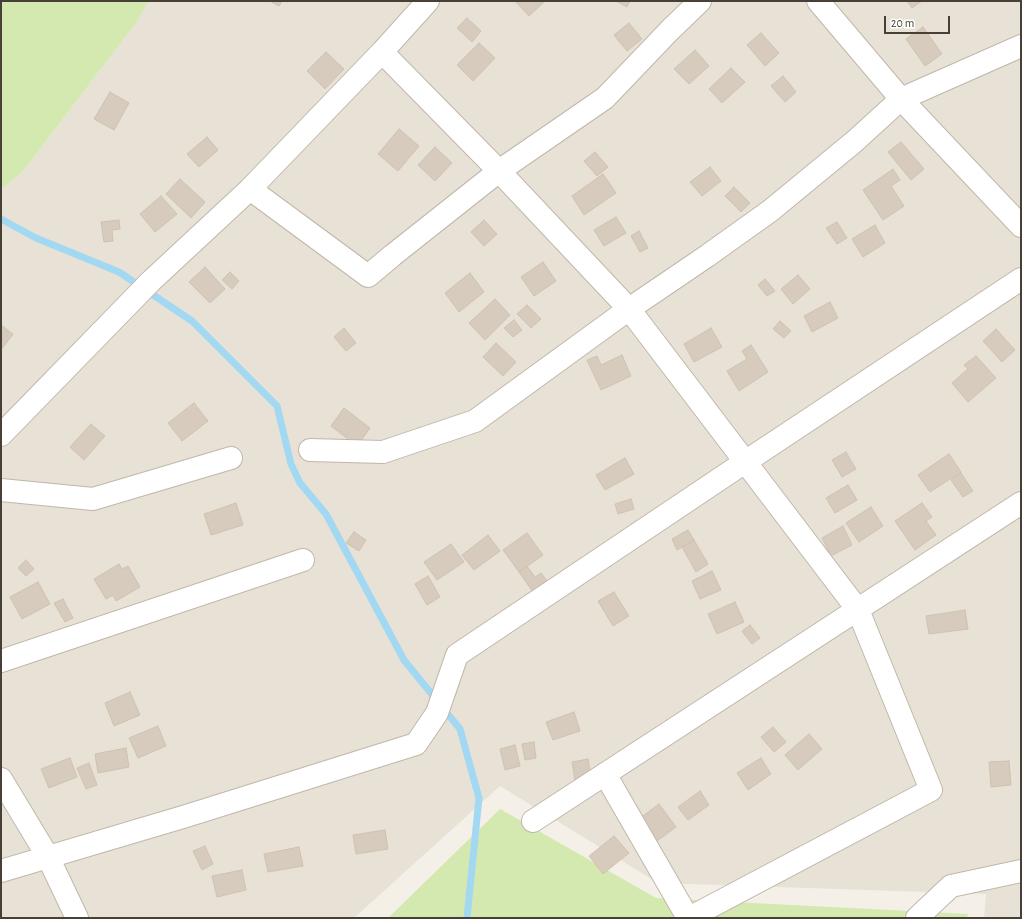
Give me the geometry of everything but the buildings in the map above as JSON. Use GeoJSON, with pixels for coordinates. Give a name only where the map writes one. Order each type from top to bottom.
{"type":"FeatureCollection","features":[{"type":"Feature","properties":{"kind":"street"},"geometry":{"type":"LineString","coordinates":[[1,435],[151,281],[250,189],[382,52],[428,1]]}},
{"type":"Feature","properties":{"kind":"street"},"geometry":{"type":"LineString","coordinates":[[250,189],[368,276],[392,255],[499,171],[605,98],[700,1]]}},
{"type":"Feature","properties":{"kind":"street"},"geometry":{"type":"LineString","coordinates":[[820,2],[901,99],[1021,226]]}},
{"type":"Feature","properties":{"kind":"street"},"geometry":{"type":"LineString","coordinates":[[310,450],[383,452],[475,421],[628,309],[707,256],[770,211],[855,141],[901,99],[1021,46]]}},
{"type":"Feature","properties":{"kind":"street"},"geometry":{"type":"LineString","coordinates":[[382,52],[499,171],[628,309],[858,610],[931,790],[688,918],[605,774]]}},
{"type":"Feature","properties":{"kind":"street"},"geometry":{"type":"LineString","coordinates":[[1,872],[416,744],[441,703],[457,655],[1021,279]]}},
{"type":"Feature","properties":{"kind":"street"},"geometry":{"type":"LineString","coordinates":[[1,490],[92,499],[231,458]]}},
{"type":"Feature","properties":{"kind":"street"},"geometry":{"type":"LineString","coordinates":[[533,821],[1021,503]]}},
{"type":"Feature","properties":{"kind":"street"},"geometry":{"type":"LineString","coordinates":[[1,661],[303,560]]}},
{"type":"Feature","properties":{"kind":"street"},"geometry":{"type":"LineString","coordinates":[[1,779],[48,857],[77,918]]}},
{"type":"Feature","properties":{"kind":"street"},"geometry":{"type":"LineString","coordinates":[[917,918],[951,886],[1021,871]]}},
{"type":"Feature","properties":{"kind":"shaded area"},"geometry":{"type":"Polygon","coordinates":[[[149,1],[1021,1],[1021,918],[984,918],[986,894],[658,883],[500,786],[354,918],[1,918],[1,190],[25,169],[138,20],[149,1]]]}},
{"type":"Feature","properties":{"kind":"green space"},"geometry":{"type":"Polygon","coordinates":[[[1,1],[149,1],[138,20],[25,169],[1,190],[1,1]]]}},
{"type":"Feature","properties":{"kind":"green space"},"geometry":{"type":"Polygon","coordinates":[[[500,809],[656,898],[968,914],[967,918],[388,918],[500,809]]]}},
{"type":"Feature","properties":{"kind":"waterway"},"geometry":{"type":"LineString","coordinates":[[1,219],[36,238],[119,272],[192,321],[277,406],[291,464],[300,483],[326,514],[404,660],[460,729],[479,798],[467,918]]}}]}
